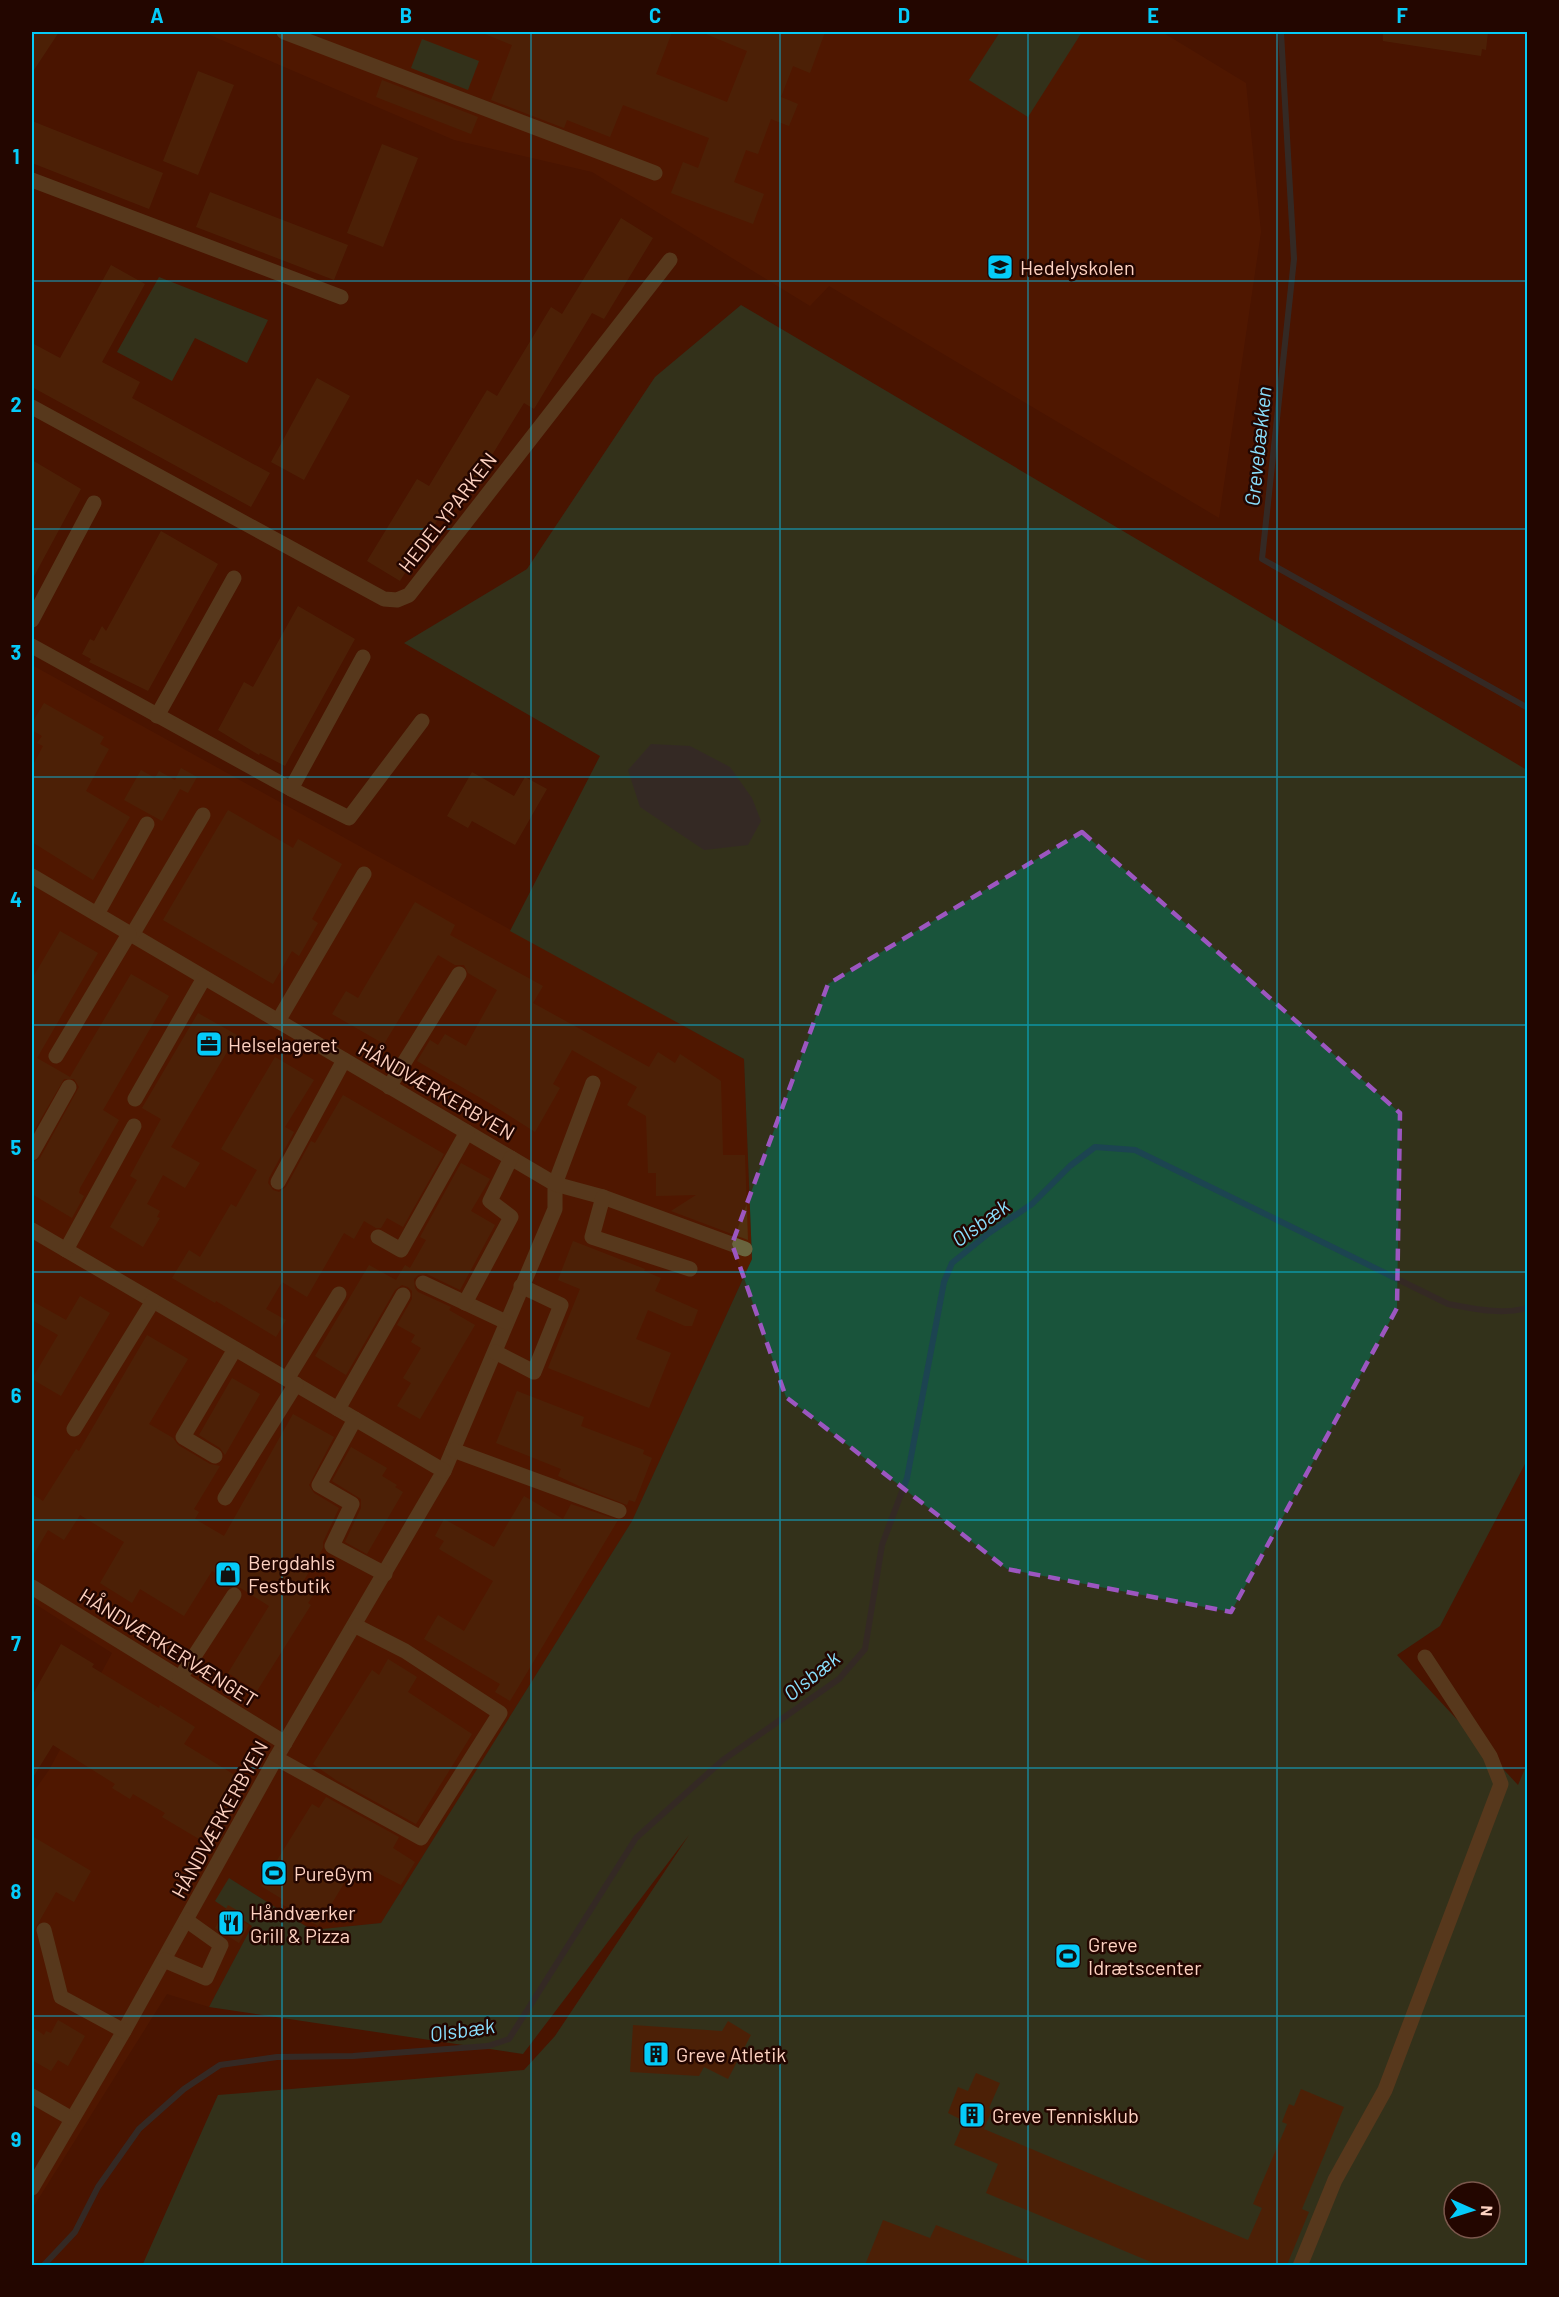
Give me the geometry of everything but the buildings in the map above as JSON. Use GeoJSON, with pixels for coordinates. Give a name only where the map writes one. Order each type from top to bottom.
{"type":"FeatureCollection","features":[{"type":"Feature","properties":{"kind":"street"},"geometry":{"type":"LineString","coordinates":[[284,32],[655,173]]}},
{"type":"Feature","properties":{"kind":"street"},"geometry":{"type":"LineString","coordinates":[[32,180],[341,297]]}},
{"type":"Feature","properties":{"kind":"street","name":"HEDELYPARKEN"},"geometry":{"type":"LineString","coordinates":[[32,407],[384,599],[397,600],[409,595],[670,260]]}},
{"type":"Feature","properties":{"kind":"street"},"geometry":{"type":"LineString","coordinates":[[32,620],[94,503]]}},
{"type":"Feature","properties":{"kind":"street"},"geometry":{"type":"LineString","coordinates":[[157,716],[234,578]]}},
{"type":"Feature","properties":{"kind":"street"},"geometry":{"type":"LineString","coordinates":[[32,646],[291,789],[349,818],[422,721]]}},
{"type":"Feature","properties":{"kind":"street"},"geometry":{"type":"LineString","coordinates":[[291,789],[363,657]]}},
{"type":"Feature","properties":{"kind":"street"},"geometry":{"type":"LineString","coordinates":[[56,1056],[203,815]]}},
{"type":"Feature","properties":{"kind":"street"},"geometry":{"type":"LineString","coordinates":[[97,914],[147,824]]}},
{"type":"Feature","properties":{"kind":"street"},"geometry":{"type":"LineString","coordinates":[[278,1021],[364,874]]}},
{"type":"Feature","properties":{"kind":"street","name":"HÅNDVÆRKERBYEN"},"geometry":{"type":"LineString","coordinates":[[32,876],[555,1184],[555,1209],[444,1471],[356,1626],[276,1758],[124,2031],[32,2188]]}},
{"type":"Feature","properties":{"kind":"street"},"geometry":{"type":"LineString","coordinates":[[390,1087],[459,974]]}},
{"type":"Feature","properties":{"kind":"street"},"geometry":{"type":"LineString","coordinates":[[135,1099],[204,978]]}},
{"type":"Feature","properties":{"kind":"street"},"geometry":{"type":"LineString","coordinates":[[278,1182],[344,1060]]}},
{"type":"Feature","properties":{"kind":"street"},"geometry":{"type":"LineString","coordinates":[[593,1083],[555,1184],[603,1197],[746,1249]]}},
{"type":"Feature","properties":{"kind":"street"},"geometry":{"type":"LineString","coordinates":[[32,1153],[69,1087]]}},
{"type":"Feature","properties":{"kind":"street"},"geometry":{"type":"LineString","coordinates":[[66,1250],[134,1126]]}},
{"type":"Feature","properties":{"kind":"street"},"geometry":{"type":"LineString","coordinates":[[378,1238],[401,1250],[467,1132]]}},
{"type":"Feature","properties":{"kind":"street"},"geometry":{"type":"LineString","coordinates":[[465,1303],[512,1217],[490,1201],[511,1158]]}},
{"type":"Feature","properties":{"kind":"street"},"geometry":{"type":"LineString","coordinates":[[603,1197],[592,1237],[690,1269]]}},
{"type":"Feature","properties":{"kind":"street"},"geometry":{"type":"LineString","coordinates":[[32,1230],[444,1471]]}},
{"type":"Feature","properties":{"kind":"street"},"geometry":{"type":"LineString","coordinates":[[423,1283],[506,1322]]}},
{"type":"Feature","properties":{"kind":"street"},"geometry":{"type":"LineString","coordinates":[[495,1352],[534,1371],[561,1305],[521,1286]]}},
{"type":"Feature","properties":{"kind":"street"},"geometry":{"type":"LineString","coordinates":[[225,1498],[339,1294]]}},
{"type":"Feature","properties":{"kind":"street"},"geometry":{"type":"LineString","coordinates":[[338,1409],[404,1295]]}},
{"type":"Feature","properties":{"kind":"street"},"geometry":{"type":"LineString","coordinates":[[74,1429],[153,1301]]}},
{"type":"Feature","properties":{"kind":"street"},"geometry":{"type":"LineString","coordinates":[[215,1456],[183,1437],[234,1348]]}},
{"type":"Feature","properties":{"kind":"street"},"geometry":{"type":"LineString","coordinates":[[355,1419],[320,1485],[352,1504],[332,1546],[385,1575]]}},
{"type":"Feature","properties":{"kind":"street"},"geometry":{"type":"LineString","coordinates":[[453,1449],[619,1511]]}},
{"type":"Feature","properties":{"kind":"street","name":"HÅNDVÆRKERVÆNGET"},"geometry":{"type":"LineString","coordinates":[[32,1587],[285,1743]]}},
{"type":"Feature","properties":{"kind":"street"},"geometry":{"type":"LineString","coordinates":[[180,1678],[234,1595]]}},
{"type":"Feature","properties":{"kind":"street"},"geometry":{"type":"LineString","coordinates":[[276,1758],[421,1838],[500,1713],[405,1651],[356,1626]]}},
{"type":"Feature","properties":{"kind":"street"},"geometry":{"type":"LineString","coordinates":[[1300,2265],[1335,2180],[1385,2090],[1501,1784],[1490,1756],[1425,1657]]}},
{"type":"Feature","properties":{"kind":"street"},"geometry":{"type":"LineString","coordinates":[[164,1960],[206,1978],[221,1945],[186,1920]]}},
{"type":"Feature","properties":{"kind":"street"},"geometry":{"type":"LineString","coordinates":[[44,1930],[61,1997],[124,2031]]}},
{"type":"Feature","properties":{"kind":"street"},"geometry":{"type":"LineString","coordinates":[[32,2096],[72,2119]]}},
{"type":"Feature","properties":{"kind":"highlighted area"},"geometry":{"type":"Polygon","coordinates":[[[1082,832],[1400,1113],[1397,1308],[1231,1612],[1007,1569],[786,1397],[732,1244],[828,984],[1082,832]]]}},
{"type":"Feature","properties":{"kind":"shaded area","name":"Hedelyskolen"},"geometry":{"type":"Polygon","coordinates":[[[203,32],[1162,32],[1246,83],[1261,232],[1219,518],[829,286],[810,306],[592,172],[454,140],[203,32]]]}},
{"type":"Feature","properties":{"kind":"shaded area"},"geometry":{"type":"Polygon","coordinates":[[[32,665],[744,1059],[752,1259],[632,1521],[381,1923],[312,1930],[229,1878],[252,1926],[209,2007],[167,1994],[32,2209],[32,1794],[49,1770],[112,1653],[32,1602],[32,665]]]}},
{"type":"Feature","properties":{"kind":"green space"},"geometry":{"type":"Polygon","coordinates":[[[1000,32],[1082,32],[1028,117],[969,80],[1000,32]]]}},
{"type":"Feature","properties":{"kind":"green space"},"geometry":{"type":"Polygon","coordinates":[[[422,39],[479,61],[468,90],[411,68],[422,39]]]}},
{"type":"Feature","properties":{"kind":"green space"},"geometry":{"type":"Polygon","coordinates":[[[159,277],[268,320],[247,363],[195,338],[172,381],[117,352],[159,277]]]}},
{"type":"Feature","properties":{"kind":"green space"},"geometry":{"type":"Polygon","coordinates":[[[741,305],[1527,770],[1527,1462],[1440,1626],[1397,1655],[1518,1785],[1527,1764],[1527,2265],[142,2266],[218,2095],[524,2070],[555,2036],[689,1835],[523,2054],[209,2007],[252,1926],[215,1901],[229,1878],[312,1930],[381,1923],[632,1521],[752,1259],[744,1059],[510,931],[600,756],[404,643],[527,569],[655,377],[741,305]]]}},
{"type":"Feature","properties":{"kind":"water"},"geometry":{"type":"Polygon","coordinates":[[[651,744],[690,746],[730,767],[752,798],[761,821],[748,845],[704,850],[640,807],[628,770],[651,744]]]}},
{"type":"Feature","properties":{"kind":"waterway","name":"Grevebækken"},"geometry":{"type":"LineString","coordinates":[[1281,33],[1294,259],[1262,559],[1528,708]]}},
{"type":"Feature","properties":{"kind":"waterway","name":"Olsbæk"},"geometry":{"type":"LineString","coordinates":[[43,2266],[75,2232],[98,2187],[139,2129],[184,2089],[220,2065],[277,2057],[353,2056],[488,2046],[509,2039],[636,1838],[723,1760],[839,1679],[865,1649],[882,1545],[907,1478],[944,1282],[952,1263],[989,1233],[1032,1204],[1070,1166],[1095,1147],[1135,1150],[1448,1304],[1498,1311],[1528,1308]]}},
{"type":"Feature","properties":{"kind":"place","name":"Hedelyskolen"},"geometry":{"type":"Point","coordinates":[1000,267]}},
{"type":"Feature","properties":{"kind":"place","name":"Helselageret"},"geometry":{"type":"Point","coordinates":[209,1044]}},
{"type":"Feature","properties":{"kind":"place","name":"Bergdahls Festbutik"},"geometry":{"type":"Point","coordinates":[228,1574]}},
{"type":"Feature","properties":{"kind":"place","name":"PureGym"},"geometry":{"type":"Point","coordinates":[274,1873]}},
{"type":"Feature","properties":{"kind":"place","name":"Håndværker Grill & Pizza"},"geometry":{"type":"Point","coordinates":[231,1923]}},
{"type":"Feature","properties":{"kind":"place","name":"Greve Idrætscenter"},"geometry":{"type":"Point","coordinates":[1068,1956]}},
{"type":"Feature","properties":{"kind":"place","name":"Greve Atletik"},"geometry":{"type":"Point","coordinates":[656,2054]}},
{"type":"Feature","properties":{"kind":"place","name":"Greve Tennisklub"},"geometry":{"type":"Point","coordinates":[972,2115]}}]}
